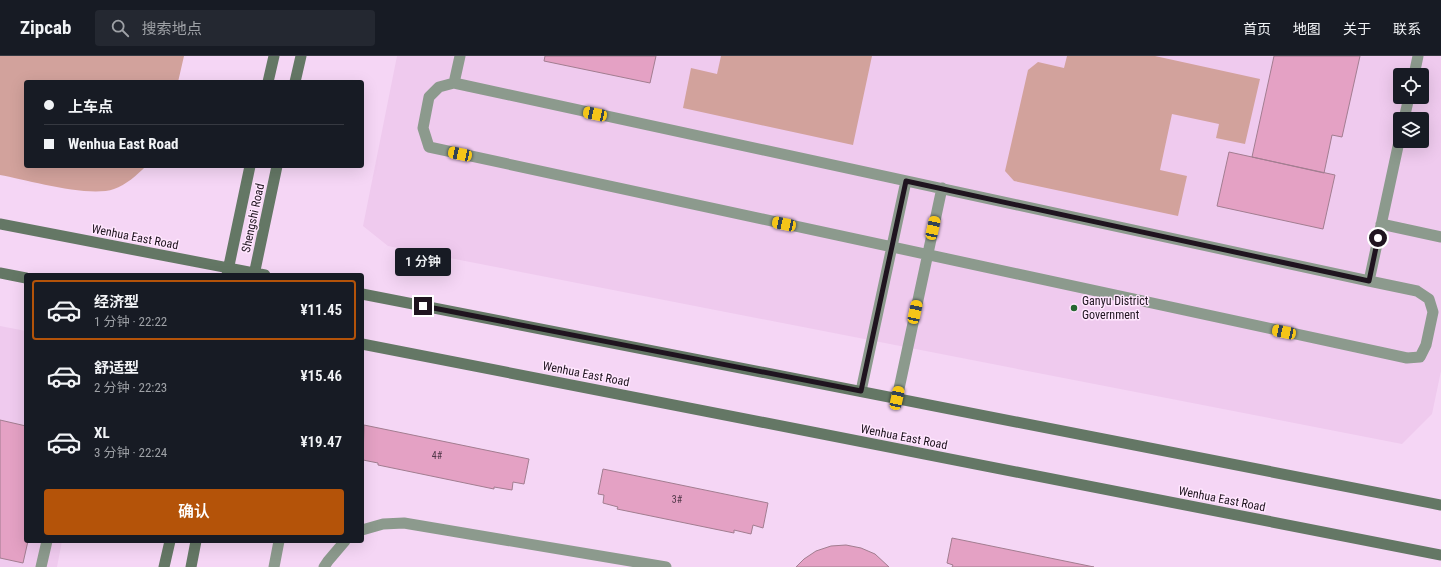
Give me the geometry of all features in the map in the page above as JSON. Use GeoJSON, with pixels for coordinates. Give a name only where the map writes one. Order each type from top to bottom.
{"type":"FeatureCollection","features":[{"type":"Feature","properties":{"kind":"main road"},"geometry":{"type":"LineString","coordinates":[[268,80],[274,56]]}},
{"type":"Feature","properties":{"kind":"main road"},"geometry":{"type":"LineString","coordinates":[[295,80],[301,56]]}},
{"type":"Feature","properties":{"kind":"main road","name":"Shengshi Road"},"geometry":{"type":"LineString","coordinates":[[228,271],[250,168]]}},
{"type":"Feature","properties":{"kind":"main road","name":"Shengshi Road"},"geometry":{"type":"LineString","coordinates":[[257,273],[277,168]]}},
{"type":"Feature","properties":{"kind":"main road","name":"Wenhua East Road"},"geometry":{"type":"LineString","coordinates":[[0,224],[228,271],[247,273]]}},
{"type":"Feature","properties":{"kind":"main road"},"geometry":{"type":"LineString","coordinates":[[0,273],[24,278]]}},
{"type":"Feature","properties":{"kind":"main road"},"geometry":{"type":"LineString","coordinates":[[364,294],[1441,505]]}},
{"type":"Feature","properties":{"kind":"main road","name":"Wenhua East Road"},"geometry":{"type":"LineString","coordinates":[[364,344],[1441,555]]}},
{"type":"Feature","properties":{"kind":"main road"},"geometry":{"type":"LineString","coordinates":[[164,567],[170,543]]}},
{"type":"Feature","properties":{"kind":"main road"},"geometry":{"type":"LineString","coordinates":[[191,567],[196,543]]}},
{"type":"Feature","properties":{"kind":"lane"},"geometry":{"type":"LineString","coordinates":[[454,83],[460,56]]}},
{"type":"Feature","properties":{"kind":"lane"},"geometry":{"type":"LineString","coordinates":[[1415,68],[1418,56]]}},
{"type":"Feature","properties":{"kind":"lane"},"geometry":{"type":"LineString","coordinates":[[454,83],[1417,291],[1429,299],[1433,312],[1426,345],[1420,357],[1408,358],[429,147],[423,128],[429,97],[439,87],[454,83]]}},
{"type":"Feature","properties":{"kind":"lane"},"geometry":{"type":"LineString","coordinates":[[1369,281],[1398,148]]}},
{"type":"Feature","properties":{"kind":"lane"},"geometry":{"type":"LineString","coordinates":[[861,391],[906,181]]}},
{"type":"Feature","properties":{"kind":"lane"},"geometry":{"type":"LineString","coordinates":[[897,398],[942,188]]}},
{"type":"Feature","properties":{"kind":"lane"},"geometry":{"type":"LineString","coordinates":[[1381,224],[1441,237]]}},
{"type":"Feature","properties":{"kind":"lane"},"geometry":{"type":"LineString","coordinates":[[364,529],[383,524],[404,523],[666,567]]}},
{"type":"Feature","properties":{"kind":"lane"},"geometry":{"type":"LineString","coordinates":[[41,567],[47,543]]}},
{"type":"Feature","properties":{"kind":"lane"},"geometry":{"type":"LineString","coordinates":[[274,567],[279,543]]}},
{"type":"Feature","properties":{"kind":"lane"},"geometry":{"type":"LineString","coordinates":[[324,567],[328,560],[343,543]]}},
{"type":"Feature","properties":{"kind":"shaded area"},"geometry":{"type":"Polygon","coordinates":[[[0,56],[184,56],[178,80],[24,80],[24,168],[144,168],[123,185],[114,189],[103,191],[74,190],[0,175],[0,56]]]}},
{"type":"Feature","properties":{"kind":"shaded area","name":"Ganyu District Government"},"geometry":{"type":"Polygon","coordinates":[[[397,56],[1441,56],[1441,371],[1432,414],[1402,444],[388,246],[363,226],[397,56]]]}},
{"type":"Feature","properties":{"kind":"shaded area"},"geometry":{"type":"Polygon","coordinates":[[[721,56],[872,56],[853,145],[683,108],[691,68],[717,74],[721,56]]]}},
{"type":"Feature","properties":{"kind":"shaded area"},"geometry":{"type":"Polygon","coordinates":[[[1067,56],[1155,56],[1260,79],[1245,144],[1216,138],[1219,124],[1172,114],[1160,170],[1187,176],[1178,216],[1014,181],[1005,171],[1028,70],[1038,62],[1064,68],[1067,56]]]}},
{"type":"Feature","properties":{"kind":"shaded area"},"geometry":{"type":"Polygon","coordinates":[[[0,326],[24,331],[24,543],[62,543],[57,567],[0,567],[0,326]]]}},
{"type":"Feature","properties":{"kind":"building"},"geometry":{"type":"Polygon","coordinates":[[[545,56],[656,56],[650,83],[544,61],[545,56]]]}},
{"type":"Feature","properties":{"kind":"building"},"geometry":{"type":"Polygon","coordinates":[[[1274,56],[1360,56],[1342,137],[1332,135],[1324,173],[1252,157],[1274,56]]]}},
{"type":"Feature","properties":{"kind":"building"},"geometry":{"type":"Polygon","coordinates":[[[1229,152],[1335,175],[1323,229],[1217,206],[1229,152]]]}},
{"type":"Feature","properties":{"kind":"building"},"geometry":{"type":"Polygon","coordinates":[[[0,420],[24,426],[24,543],[28,543],[23,563],[0,558],[0,420]]]}},
{"type":"Feature","properties":{"kind":"building"},"geometry":{"type":"Polygon","coordinates":[[[364,425],[529,459],[524,484],[513,482],[512,490],[494,487],[494,489],[378,465],[378,463],[364,460],[364,425]]]}},
{"type":"Feature","properties":{"kind":"building"},"geometry":{"type":"Polygon","coordinates":[[[603,469],[768,503],[763,528],[753,525],[751,534],[734,530],[734,533],[617,509],[618,507],[603,503],[604,495],[598,494],[603,469]]]}},
{"type":"Feature","properties":{"kind":"building"},"geometry":{"type":"Polygon","coordinates":[[[952,538],[1094,567],[952,567],[953,565],[947,563],[952,538]]]}},
{"type":"Feature","properties":{"kind":"building"},"geometry":{"type":"Polygon","coordinates":[[[846,545],[861,548],[875,554],[889,567],[796,567],[804,559],[816,551],[831,546],[846,545]]]}},
{"type":"Feature","properties":{"kind":"place","name":"Ganyu District Government"},"geometry":{"type":"Point","coordinates":[1074,308]}},
{"type":"Feature","properties":{"kind":"route"},"geometry":{"type":"LineString","coordinates":[[423,306],[861,391],[906,181],[1369,281],[1378,238]]}}]}
